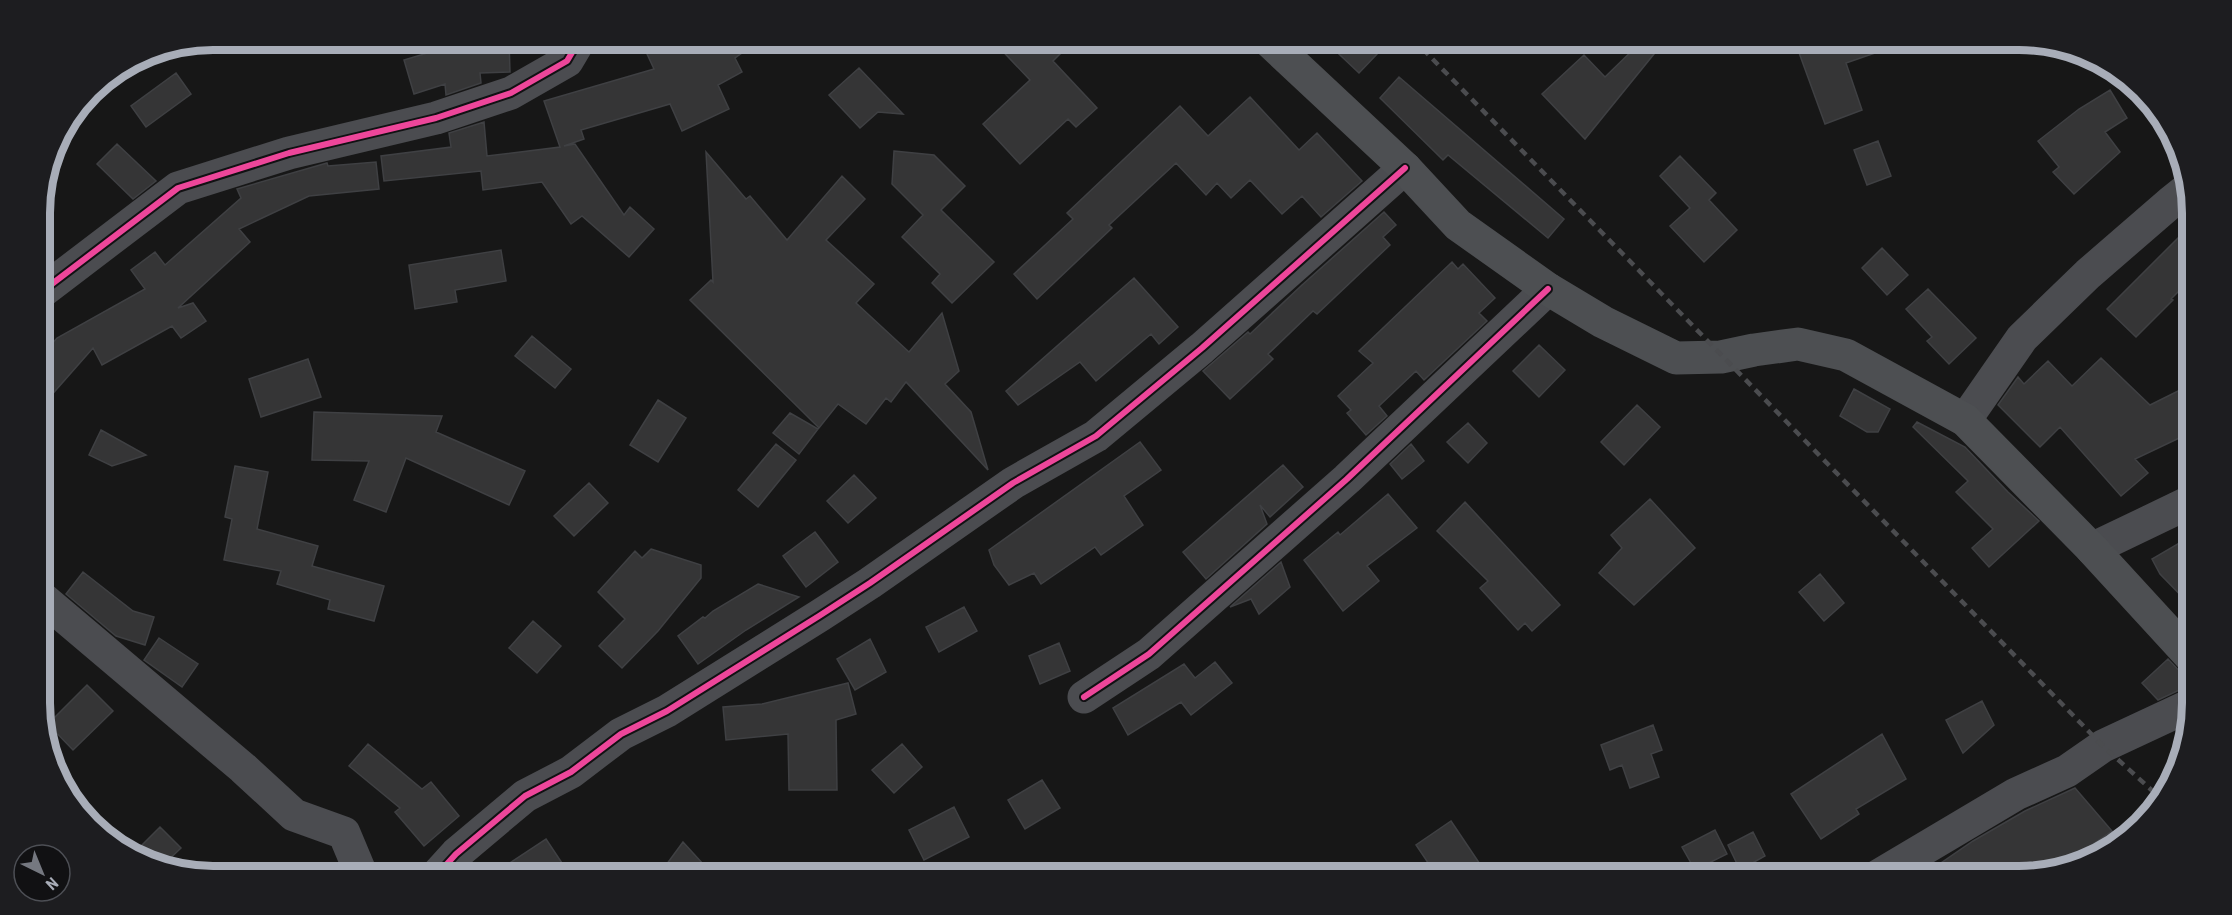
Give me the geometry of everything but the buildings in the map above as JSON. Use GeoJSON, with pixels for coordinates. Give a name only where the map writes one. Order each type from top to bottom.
{"type":"FeatureCollection","features":[{"type":"Feature","properties":{"kind":"main road"},"geometry":{"type":"LineString","coordinates":[[1279,50],[1405,168],[1458,225],[1548,289],[1603,322],[1677,358],[1721,357],[1798,344],[1846,355],[1965,420],[2092,549],[2182,647]]}},
{"type":"Feature","properties":{"kind":"street"},"geometry":{"type":"LineString","coordinates":[[50,285],[178,188],[289,153],[436,118],[511,93],[567,61],[574,50]]}},
{"type":"Feature","properties":{"kind":"street"},"geometry":{"type":"LineString","coordinates":[[445,866],[456,854],[525,796],[571,772],[621,734],[667,711],[819,616],[1013,483],[1096,436],[1202,348],[1405,168]]}},
{"type":"Feature","properties":{"kind":"street"},"geometry":{"type":"LineString","coordinates":[[1965,420],[2022,338],[2088,274],[2181,194]]}},
{"type":"Feature","properties":{"kind":"street"},"geometry":{"type":"LineString","coordinates":[[1084,697],[1149,654],[1347,479],[1548,289]]}},
{"type":"Feature","properties":{"kind":"street"},"geometry":{"type":"LineString","coordinates":[[2092,549],[2182,506]]}},
{"type":"Feature","properties":{"kind":"street"},"geometry":{"type":"LineString","coordinates":[[50,605],[243,768],[294,815],[344,833],[358,866]]}},
{"type":"Feature","properties":{"kind":"street"},"geometry":{"type":"LineString","coordinates":[[1896,865],[2016,794],[2067,771],[2103,746],[2182,709]]}},
{"type":"Feature","properties":{"kind":"railway"},"geometry":{"type":"LineString","coordinates":[[1424,50],[2103,746],[2155,793]]}},
{"type":"Feature","properties":{"kind":"cycle path"},"geometry":{"type":"LineString","coordinates":[[50,285],[178,188],[289,153],[436,118],[511,93],[567,61],[574,50]]}},
{"type":"Feature","properties":{"kind":"cycle path"},"geometry":{"type":"LineString","coordinates":[[445,866],[456,854],[525,796],[571,772],[621,734],[667,711],[819,616],[1013,483],[1096,436],[1202,348],[1405,168]]}},
{"type":"Feature","properties":{"kind":"cycle path"},"geometry":{"type":"LineString","coordinates":[[1084,697],[1149,654],[1347,479],[1548,289]]}}]}
